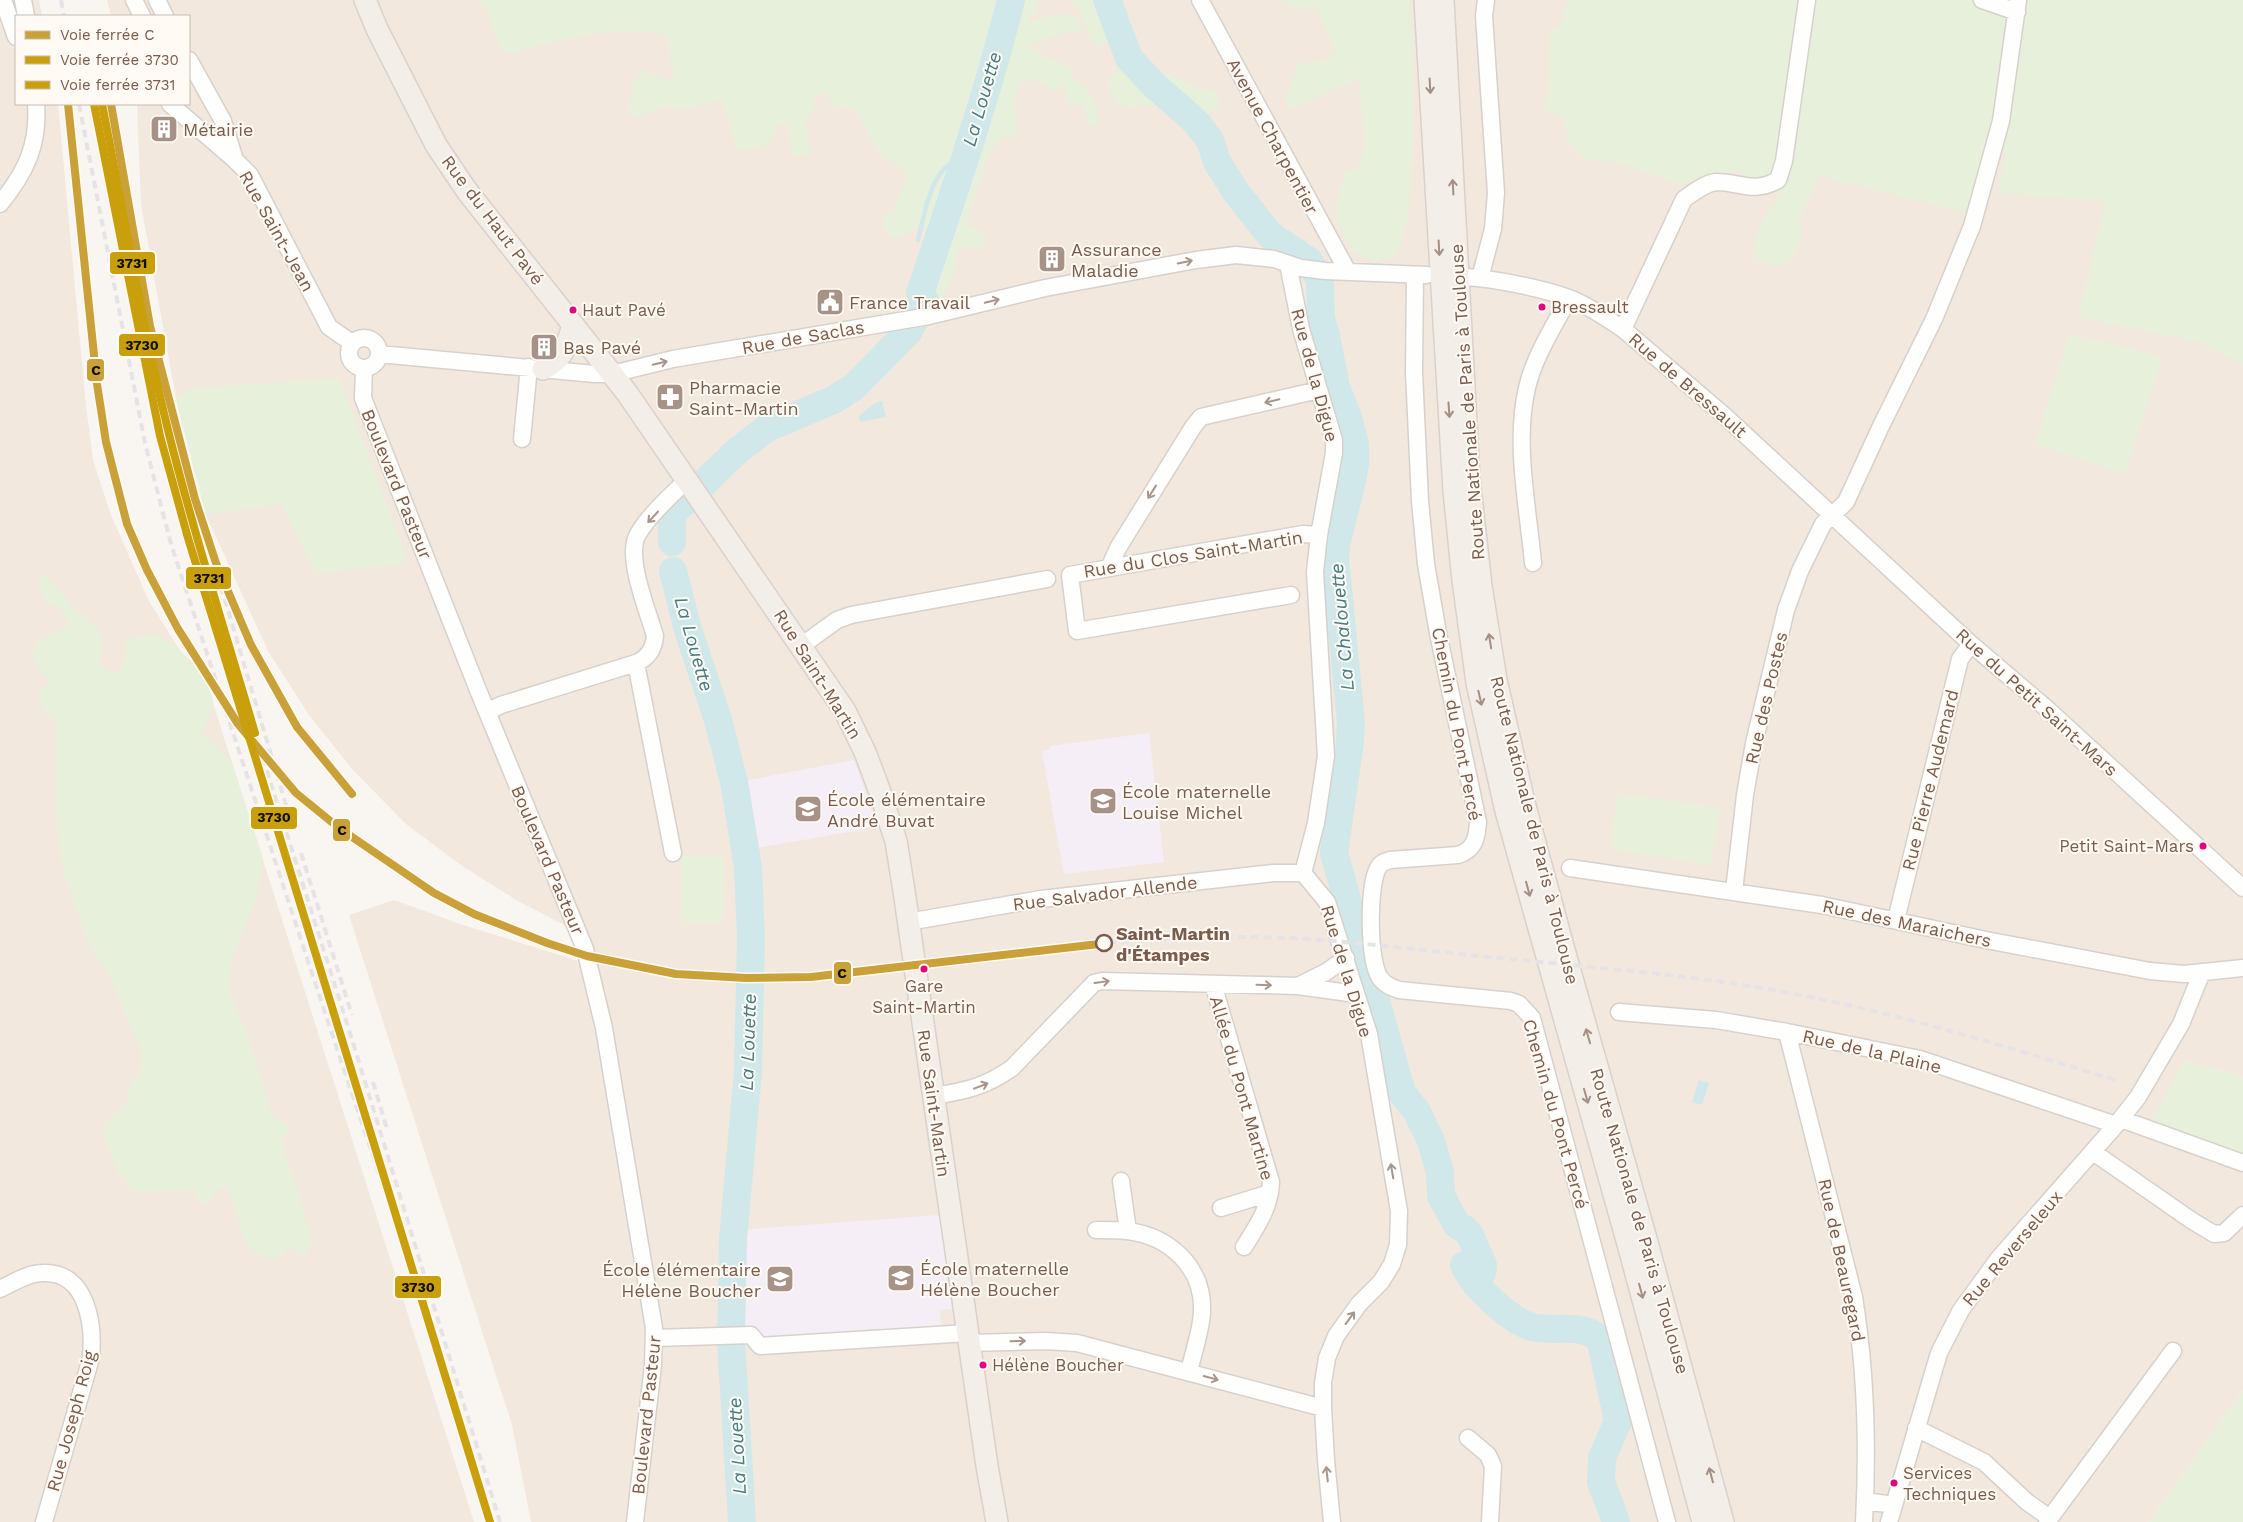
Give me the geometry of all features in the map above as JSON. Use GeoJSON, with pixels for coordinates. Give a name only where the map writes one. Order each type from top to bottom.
{"type":"FeatureCollection","features":[{"type":"Feature","properties":{"kind":"main road","name":"Rue du Haut Pavé"},"geometry":{"type":"LineString","coordinates":[[365,0],[377,29],[436,145],[467,191],[612,374]]}},
{"type":"Feature","properties":{"kind":"main road","name":"Route Nationale de Paris à Toulouse"},"geometry":{"type":"LineString","coordinates":[[1425,0],[1454,491],[1463,580],[1477,683],[1506,811],[1628,1244],[1703,1522]]}},
{"type":"Feature","properties":{"kind":"main road","name":"Route Nationale de Paris à Toulouse"},"geometry":{"type":"LineString","coordinates":[[1443,0],[1469,478],[1481,586],[1496,680],[1525,806],[1561,940],[1645,1234],[1723,1522]]}},
{"type":"Feature","properties":{"kind":"main road"},"geometry":{"type":"LineString","coordinates":[[1445,44],[1455,18],[1456,0]]}},
{"type":"Feature","properties":{"kind":"main road"},"geometry":{"type":"LineString","coordinates":[[536,368],[554,363],[565,351],[573,325]]}},
{"type":"Feature","properties":{"kind":"main road","name":"Rue Saint-Martin"},"geometry":{"type":"LineString","coordinates":[[612,374],[628,393],[845,711],[858,735],[873,772],[896,841],[997,1522]]}},
{"type":"Feature","properties":{"kind":"street"},"geometry":{"type":"LineString","coordinates":[[3,0],[15,34]]}},
{"type":"Feature","properties":{"kind":"street"},"geometry":{"type":"LineString","coordinates":[[23,0],[26,15]]}},
{"type":"Feature","properties":{"kind":"street"},"geometry":{"type":"LineString","coordinates":[[134,0],[142,15]]}},
{"type":"Feature","properties":{"kind":"street"},"geometry":{"type":"LineString","coordinates":[[157,0],[165,15]]}},
{"type":"Feature","properties":{"kind":"street","name":"Avenue Charpentier"},"geometry":{"type":"LineString","coordinates":[[1200,0],[1348,272]]}},
{"type":"Feature","properties":{"kind":"street","name":"Rue de Bressault"},"geometry":{"type":"LineString","coordinates":[[1486,0],[1484,16],[1496,193],[1493,229],[1473,278],[1569,298],[1606,317],[1623,329],[1726,417],[1832,515]]}},
{"type":"Feature","properties":{"kind":"street"},"geometry":{"type":"LineString","coordinates":[[1623,329],[1684,199],[1697,189],[1715,182],[1748,188],[1766,187],[1778,180],[1784,161],[1807,0]]}},
{"type":"Feature","properties":{"kind":"street"},"geometry":{"type":"LineString","coordinates":[[1982,0],[2018,6]]}},
{"type":"Feature","properties":{"kind":"street","name":"Rue des Postes"},"geometry":{"type":"LineString","coordinates":[[1734,891],[1745,795],[1754,743],[1786,610],[1800,571],[1823,524],[1846,502],[1934,319],[1972,226],[2001,121],[2018,6]]}},
{"type":"Feature","properties":{"kind":"street"},"geometry":{"type":"LineString","coordinates":[[190,62],[224,121],[235,160]]}},
{"type":"Feature","properties":{"kind":"street"},"geometry":{"type":"LineString","coordinates":[[0,204],[26,166],[33,148],[37,124],[36,105]]}},
{"type":"Feature","properties":{"kind":"street","name":"Rue Saint-Jean"},"geometry":{"type":"LineString","coordinates":[[171,105],[235,160],[250,176],[329,327],[352,343]]}},
{"type":"Feature","properties":{"kind":"street","name":"Rue de Saclas"},"geometry":{"type":"LineString","coordinates":[[612,374],[672,359],[927,316],[1045,288],[1196,260],[1236,255],[1274,259],[1294,266]]}},
{"type":"Feature","properties":{"kind":"street"},"geometry":{"type":"LineString","coordinates":[[1294,266],[1325,271],[1348,272]]}},
{"type":"Feature","properties":{"kind":"street","name":"Rue de la Digue"},"geometry":{"type":"LineString","coordinates":[[1294,266],[1301,329],[1334,440],[1334,453],[1319,535],[1316,572],[1317,620],[1326,750],[1316,823],[1303,873],[1328,902],[1369,1034],[1399,1210],[1398,1245],[1392,1264],[1380,1282],[1359,1304],[1336,1336],[1327,1358],[1323,1383],[1323,1408],[1332,1522]]}},
{"type":"Feature","properties":{"kind":"street","name":"Chemin du Pont Percé"},"geometry":{"type":"LineString","coordinates":[[1348,272],[1421,275],[1415,392],[1420,501],[1426,564],[1478,828],[1475,844],[1467,852],[1458,855],[1382,862],[1377,869],[1371,918],[1375,968],[1380,979],[1388,986],[1399,990],[1511,1001],[1519,1004],[1532,1018],[1667,1522]]}},
{"type":"Feature","properties":{"kind":"street"},"geometry":{"type":"LineString","coordinates":[[1533,563],[1523,456],[1522,413],[1527,386],[1540,354],[1569,298]]}},
{"type":"Feature","properties":{"kind":"street"},"geometry":{"type":"LineString","coordinates":[[358,338],[370,338],[378,346],[379,354],[375,363],[364,368],[358,368],[349,358],[348,352],[352,343],[358,338]]}},
{"type":"Feature","properties":{"kind":"street"},"geometry":{"type":"LineString","coordinates":[[379,354],[612,374]]}},
{"type":"Feature","properties":{"kind":"street","name":"Boulevard Pasteur"},"geometry":{"type":"LineString","coordinates":[[364,368],[363,398],[487,712],[584,949],[594,983],[621,1124],[655,1338],[635,1522]]}},
{"type":"Feature","properties":{"kind":"street"},"geometry":{"type":"LineString","coordinates":[[522,439],[536,368]]}},
{"type":"Feature","properties":{"kind":"street"},"geometry":{"type":"LineString","coordinates":[[1110,566],[1118,548],[1201,417],[1319,390]]}},
{"type":"Feature","properties":{"kind":"street"},"geometry":{"type":"LineString","coordinates":[[487,712],[501,705],[636,663],[648,656],[652,650],[655,636],[635,564],[635,544],[643,527],[687,482]]}},
{"type":"Feature","properties":{"kind":"street","name":"Rue du Petit Saint-Mars"},"geometry":{"type":"LineString","coordinates":[[1832,515],[1971,644],[2045,707],[2243,888]]}},
{"type":"Feature","properties":{"kind":"street","name":"Rue du Clos Saint-Martin"},"geometry":{"type":"LineString","coordinates":[[1290,595],[1077,630],[1070,574],[1303,534],[1319,535]]}},
{"type":"Feature","properties":{"kind":"street"},"geometry":{"type":"LineString","coordinates":[[801,646],[837,620],[851,615],[1047,579]]}},
{"type":"Feature","properties":{"kind":"street","name":"Rue Pierre Audemard"},"geometry":{"type":"LineString","coordinates":[[1896,920],[1960,659],[1971,644]]}},
{"type":"Feature","properties":{"kind":"street"},"geometry":{"type":"LineString","coordinates":[[636,663],[673,853]]}},
{"type":"Feature","properties":{"kind":"street","name":"Rue des Maraichers"},"geometry":{"type":"LineString","coordinates":[[1570,868],[1814,904],[1986,940],[2168,974],[2243,968]]}},
{"type":"Feature","properties":{"kind":"street","name":"Rue Salvador Allende"},"geometry":{"type":"LineString","coordinates":[[908,922],[1049,898],[1273,873],[1303,873]]}},
{"type":"Feature","properties":{"kind":"street"},"geometry":{"type":"LineString","coordinates":[[1298,986],[1326,972],[1346,958]]}},
{"type":"Feature","properties":{"kind":"street","name":"Rue Reverseleux"},"geometry":{"type":"LineString","coordinates":[[1889,1522],[1939,1353],[1961,1310],[1999,1258],[2118,1122],[2156,1070],[2181,1024],[2202,972]]}},
{"type":"Feature","properties":{"kind":"street"},"geometry":{"type":"LineString","coordinates":[[934,1096],[964,1092],[999,1078],[1012,1068],[1094,983],[1102,980],[1298,986],[1356,994]]}},
{"type":"Feature","properties":{"kind":"street","name":"Allée du Pont Martine"},"geometry":{"type":"LineString","coordinates":[[1213,984],[1270,1182],[1270,1193],[1265,1212],[1244,1247]]}},
{"type":"Feature","properties":{"kind":"street","name":"Rue de la Plaine"},"geometry":{"type":"LineString","coordinates":[[1619,1012],[1716,1020],[1787,1032],[1920,1059],[2243,1163]]}},
{"type":"Feature","properties":{"kind":"street","name":"Rue de Beauregard"},"geometry":{"type":"LineString","coordinates":[[1787,1032],[1854,1297],[1861,1339],[1865,1403],[1864,1522]]}},
{"type":"Feature","properties":{"kind":"street"},"geometry":{"type":"LineString","coordinates":[[2093,1152],[2190,1220],[2214,1234],[2224,1233],[2243,1215]]}},
{"type":"Feature","properties":{"kind":"street"},"geometry":{"type":"LineString","coordinates":[[1121,1181],[1128,1231]]}},
{"type":"Feature","properties":{"kind":"street","name":"Allée du Pont Martine"},"geometry":{"type":"LineString","coordinates":[[1221,1208],[1270,1193]]}},
{"type":"Feature","properties":{"kind":"street"},"geometry":{"type":"LineString","coordinates":[[1096,1230],[1128,1231],[1148,1236],[1166,1244],[1181,1254],[1194,1273],[1200,1290],[1202,1313],[1188,1372]]}},
{"type":"Feature","properties":{"kind":"street","name":"Rue Joseph Roig"},"geometry":{"type":"LineString","coordinates":[[0,1289],[34,1274],[51,1273],[75,1286],[83,1296],[90,1317],[93,1337],[91,1358],[44,1522]]}},
{"type":"Feature","properties":{"kind":"street"},"geometry":{"type":"LineString","coordinates":[[655,1338],[722,1334],[752,1335],[760,1346],[969,1338],[1077,1343],[1323,1408]]}},
{"type":"Feature","properties":{"kind":"street"},"geometry":{"type":"LineString","coordinates":[[1916,1428],[1984,1462],[2049,1520],[2173,1352]]}},
{"type":"Feature","properties":{"kind":"street"},"geometry":{"type":"LineString","coordinates":[[1468,1438],[1488,1455],[1493,1466],[1490,1522]]}},
{"type":"Feature","properties":{"kind":"street"},"geometry":{"type":"LineString","coordinates":[[1865,1501],[1894,1505]]}},
{"type":"Feature","properties":{"kind":"shaded area"},"geometry":{"type":"Polygon","coordinates":[[[0,0],[39,0],[42,15],[15,15],[15,105],[58,105],[86,406],[93,460],[111,515],[149,601],[213,703],[474,1522],[0,1522],[0,0]]]}},
{"type":"Feature","properties":{"kind":"shaded area"},"geometry":{"type":"Polygon","coordinates":[[[107,0],[2243,0],[2243,1077],[2184,1061],[2243,1156],[2243,1391],[2149,1522],[531,1522],[512,1425],[349,915],[394,900],[463,925],[579,961],[568,927],[518,901],[462,866],[406,824],[352,769],[309,715],[268,651],[206,515],[176,399],[141,204],[137,105],[190,105],[190,15],[111,15],[107,0]]]}},
{"type":"Feature","properties":{"kind":"shaded area","name":"École maternelle Louise Michel"},"geometry":{"type":"Polygon","coordinates":[[[1149,733],[1164,862],[1064,874],[1042,751],[1050,749],[1050,746],[1149,733]]]}},
{"type":"Feature","properties":{"kind":"shaded area","name":"École élémentaire André Buvat"},"geometry":{"type":"Polygon","coordinates":[[[854,760],[877,825],[861,830],[750,849],[739,782],[854,760]]]}},
{"type":"Feature","properties":{"kind":"shaded area"},"geometry":{"type":"Polygon","coordinates":[[[940,1215],[954,1309],[940,1310],[941,1326],[772,1338],[737,1332],[738,1230],[940,1215]]]}},
{"type":"Feature","properties":{"kind":"green space"},"geometry":{"type":"Polygon","coordinates":[[[476,0],[1039,0],[1035,14],[1027,18],[1029,23],[1056,14],[1070,15],[1081,23],[1079,32],[1066,32],[1028,45],[1037,53],[1072,70],[1072,77],[1078,80],[1092,96],[1097,109],[1099,123],[1094,127],[1088,123],[1083,106],[1066,102],[1066,86],[1054,90],[1041,82],[1030,79],[1018,86],[1014,103],[1018,134],[1006,137],[991,149],[970,210],[968,225],[986,235],[986,242],[980,249],[958,246],[949,287],[940,301],[933,306],[923,303],[933,254],[927,228],[921,222],[905,236],[893,238],[884,229],[883,217],[896,208],[900,191],[908,176],[881,153],[850,106],[835,109],[826,92],[818,95],[814,101],[813,111],[805,120],[810,154],[792,156],[787,124],[777,126],[773,137],[765,147],[736,149],[723,100],[678,110],[667,106],[635,118],[628,112],[633,85],[641,70],[663,79],[674,80],[667,36],[647,32],[606,32],[566,39],[506,54],[494,33],[489,11],[476,0]]]}},
{"type":"Feature","properties":{"kind":"green space"},"geometry":{"type":"Polygon","coordinates":[[[1071,0],[1098,0],[1101,8],[1125,24],[1124,35],[1100,47],[1092,42],[1082,16],[1071,0]]]}},
{"type":"Feature","properties":{"kind":"green space"},"geometry":{"type":"Polygon","coordinates":[[[1283,0],[1410,0],[1413,39],[1410,208],[1400,247],[1390,259],[1372,261],[1353,251],[1338,225],[1336,208],[1345,173],[1360,167],[1365,147],[1359,78],[1290,110],[1284,98],[1291,87],[1297,64],[1320,61],[1337,55],[1316,6],[1295,8],[1283,0]]]}},
{"type":"Feature","properties":{"kind":"green space"},"geometry":{"type":"Polygon","coordinates":[[[1567,0],[2243,0],[2243,366],[2204,343],[2078,317],[2106,201],[1999,193],[2005,152],[1987,149],[1966,213],[1817,175],[1817,183],[1799,219],[1803,230],[1796,251],[1786,263],[1777,266],[1753,258],[1754,245],[1759,230],[1765,215],[1777,200],[1782,177],[1753,183],[1744,181],[1738,170],[1681,184],[1621,163],[1586,160],[1568,142],[1564,118],[1543,108],[1549,90],[1550,32],[1561,26],[1567,0]]]}},
{"type":"Feature","properties":{"kind":"green space"},"geometry":{"type":"Polygon","coordinates":[[[1120,71],[1169,74],[1194,88],[1214,91],[1219,97],[1217,109],[1206,116],[1189,108],[1166,103],[1132,107],[1121,106],[1111,95],[1108,84],[1113,73],[1120,71]]]}},
{"type":"Feature","properties":{"kind":"green space"},"geometry":{"type":"Polygon","coordinates":[[[2069,336],[2106,341],[2162,358],[2125,474],[2035,444],[2069,336]]]}},
{"type":"Feature","properties":{"kind":"green space"},"geometry":{"type":"Polygon","coordinates":[[[339,378],[408,562],[315,574],[282,504],[206,515],[176,399],[188,390],[195,388],[339,378]]]}},
{"type":"Feature","properties":{"kind":"green space"},"geometry":{"type":"Polygon","coordinates":[[[42,574],[55,584],[71,606],[97,629],[101,638],[100,657],[104,667],[110,671],[119,672],[126,659],[126,640],[146,636],[161,638],[171,643],[190,660],[205,681],[210,692],[213,704],[201,733],[231,760],[262,855],[257,897],[231,961],[229,990],[250,1043],[272,1115],[288,1127],[290,1133],[282,1136],[287,1161],[304,1210],[311,1245],[304,1256],[294,1249],[287,1249],[279,1259],[256,1254],[246,1242],[242,1233],[229,1187],[219,1188],[210,1200],[204,1204],[199,1202],[194,1190],[136,1191],[118,1174],[103,1134],[105,1123],[127,1103],[131,1081],[140,1074],[142,1051],[109,976],[88,942],[66,880],[60,852],[55,802],[56,724],[40,702],[39,690],[46,687],[49,680],[35,662],[33,648],[39,641],[69,625],[60,608],[46,602],[40,588],[39,576],[42,574]]]}},
{"type":"Feature","properties":{"kind":"green space"},"geometry":{"type":"Polygon","coordinates":[[[1618,793],[1720,808],[1711,865],[1609,849],[1618,793]]]}},
{"type":"Feature","properties":{"kind":"green space"},"geometry":{"type":"Polygon","coordinates":[[[681,856],[723,856],[723,923],[681,923],[681,856]]]}},
{"type":"Feature","properties":{"kind":"green space"},"geometry":{"type":"Polygon","coordinates":[[[2184,1061],[2243,1077],[2243,1156],[2148,1127],[2184,1061]]]}},
{"type":"Feature","properties":{"kind":"green space"},"geometry":{"type":"Polygon","coordinates":[[[2243,1391],[2243,1522],[2149,1522],[2243,1391]]]}},
{"type":"Feature","properties":{"kind":"water"},"geometry":{"type":"Polygon","coordinates":[[[882,401],[886,417],[860,422],[859,416],[875,403],[882,401]]]}},
{"type":"Feature","properties":{"kind":"water"},"geometry":{"type":"Polygon","coordinates":[[[1699,1080],[1709,1083],[1702,1105],[1692,1102],[1699,1080]]]}},
{"type":"Feature","properties":{"kind":"waterway","name":"La Louette"},"geometry":{"type":"LineString","coordinates":[[672,542],[672,514],[736,452],[767,428],[833,400],[854,387],[909,331],[925,301],[920,293],[980,111],[1011,0]]}},
{"type":"Feature","properties":{"kind":"waterway","name":"La Chalouette"},"geometry":{"type":"LineString","coordinates":[[1107,0],[1129,58],[1154,85],[1195,121],[1210,140],[1217,162],[1236,192],[1270,235],[1309,261],[1320,280],[1321,319],[1336,387],[1348,417],[1355,444],[1355,464],[1336,545],[1335,558],[1351,723],[1334,853],[1402,1093],[1417,1112],[1431,1141],[1440,1172],[1441,1196],[1457,1225],[1466,1230],[1471,1237],[1483,1265],[1482,1273],[1473,1280]]}},
{"type":"Feature","properties":{"kind":"waterway"},"geometry":{"type":"LineString","coordinates":[[918,240],[927,203],[938,177],[948,165],[966,155]]}},
{"type":"Feature","properties":{"kind":"waterway","name":"La Louette"},"geometry":{"type":"LineString","coordinates":[[673,571],[688,630],[718,720],[734,782],[748,867],[751,938],[748,1071],[733,1239],[731,1341],[742,1522]]}},
{"type":"Feature","properties":{"kind":"waterway","name":"La Chalouette"},"geometry":{"type":"LineString","coordinates":[[1464,1265],[1483,1292],[1503,1310],[1523,1323],[1541,1329],[1579,1330],[1595,1336],[1601,1342],[1618,1421],[1602,1458],[1601,1482],[1616,1522]]}},
{"type":"Feature","properties":{"kind":"railway"},"geometry":{"type":"LineString","coordinates":[[61,0],[64,15]]}},
{"type":"Feature","properties":{"kind":"railway"},"geometry":{"type":"LineString","coordinates":[[79,105],[145,443],[171,544],[434,1337]]}},
{"type":"Feature","properties":{"kind":"railway"},"geometry":{"type":"LineString","coordinates":[[195,499],[294,832]]}},
{"type":"Feature","properties":{"kind":"railway"},"geometry":{"type":"LineString","coordinates":[[255,733],[350,1033],[500,1522]]}},
{"type":"Feature","properties":{"kind":"railway"},"geometry":{"type":"LineString","coordinates":[[301,853],[352,1015]]}},
{"type":"Feature","properties":{"kind":"railway"},"geometry":{"type":"LineString","coordinates":[[1108,943],[1208,937],[1308,939],[1709,980],[1827,1000],[1911,1020],[2118,1081]]}},
{"type":"Feature","properties":{"kind":"railway"},"geometry":{"type":"LineString","coordinates":[[373,1082],[387,1129]]}},
{"type":"Feature","properties":{"kind":"rail line","name":"C"},"geometry":{"type":"LineString","coordinates":[[68,105],[97,384],[106,442],[127,524],[147,570],[178,629],[238,724],[296,793],[339,828],[434,893],[474,914],[547,943],[587,956],[676,974],[746,978],[811,977],[1108,943]]}},
{"type":"Feature","properties":{"kind":"rail line","name":"3730"},"geometry":{"type":"LineString","coordinates":[[94,105],[160,436],[188,538],[490,1522]]}},
{"type":"Feature","properties":{"kind":"rail line","name":"3731"},"geometry":{"type":"LineString","coordinates":[[102,105],[159,393],[200,547],[255,733]]}},
{"type":"Feature","properties":{"kind":"rail line","name":"C"},"geometry":{"type":"LineString","coordinates":[[111,105],[150,326],[195,499],[216,563],[251,645],[297,727],[352,794]]}},
{"type":"Feature","properties":{"kind":"place","name":"Métairie"},"geometry":{"type":"Point","coordinates":[164,129]}},
{"type":"Feature","properties":{"kind":"place","name":"Assurance Maladie"},"geometry":{"type":"Point","coordinates":[1052,259]}},
{"type":"Feature","properties":{"kind":"place","name":"France Travail"},"geometry":{"type":"Point","coordinates":[830,302]}},
{"type":"Feature","properties":{"kind":"place","name":"Bressault"},"geometry":{"type":"Point","coordinates":[1542,307]}},
{"type":"Feature","properties":{"kind":"place","name":"Haut Pavé"},"geometry":{"type":"Point","coordinates":[573,310]}},
{"type":"Feature","properties":{"kind":"place","name":"Bas Pavé"},"geometry":{"type":"Point","coordinates":[544,347]}},
{"type":"Feature","properties":{"kind":"place","name":"Pharmacie Saint-Martin"},"geometry":{"type":"Point","coordinates":[670,397]}},
{"type":"Feature","properties":{"kind":"place","name":"École maternelle Louise Michel"},"geometry":{"type":"Point","coordinates":[1103,801]}},
{"type":"Feature","properties":{"kind":"place","name":"École élémentaire André Buvat"},"geometry":{"type":"Point","coordinates":[808,809]}},
{"type":"Feature","properties":{"kind":"place","name":"Petit Saint-Mars"},"geometry":{"type":"Point","coordinates":[2203,846]}},
{"type":"Feature","properties":{"kind":"place","name":"Saint-Martin d'Étampes"},"geometry":{"type":"Point","coordinates":[1104,943]}},
{"type":"Feature","properties":{"kind":"place","name":"Gare Saint-Martin"},"geometry":{"type":"Point","coordinates":[924,969]}},
{"type":"Feature","properties":{"kind":"place","name":"École maternelle Hélène Boucher"},"geometry":{"type":"Point","coordinates":[901,1278]}},
{"type":"Feature","properties":{"kind":"place","name":"École élémentaire Hélène Boucher"},"geometry":{"type":"Point","coordinates":[780,1279]}},
{"type":"Feature","properties":{"kind":"place","name":"Hélène Boucher"},"geometry":{"type":"Point","coordinates":[983,1365]}},
{"type":"Feature","properties":{"kind":"place","name":"Services Techniques"},"geometry":{"type":"Point","coordinates":[1894,1483]}}]}
